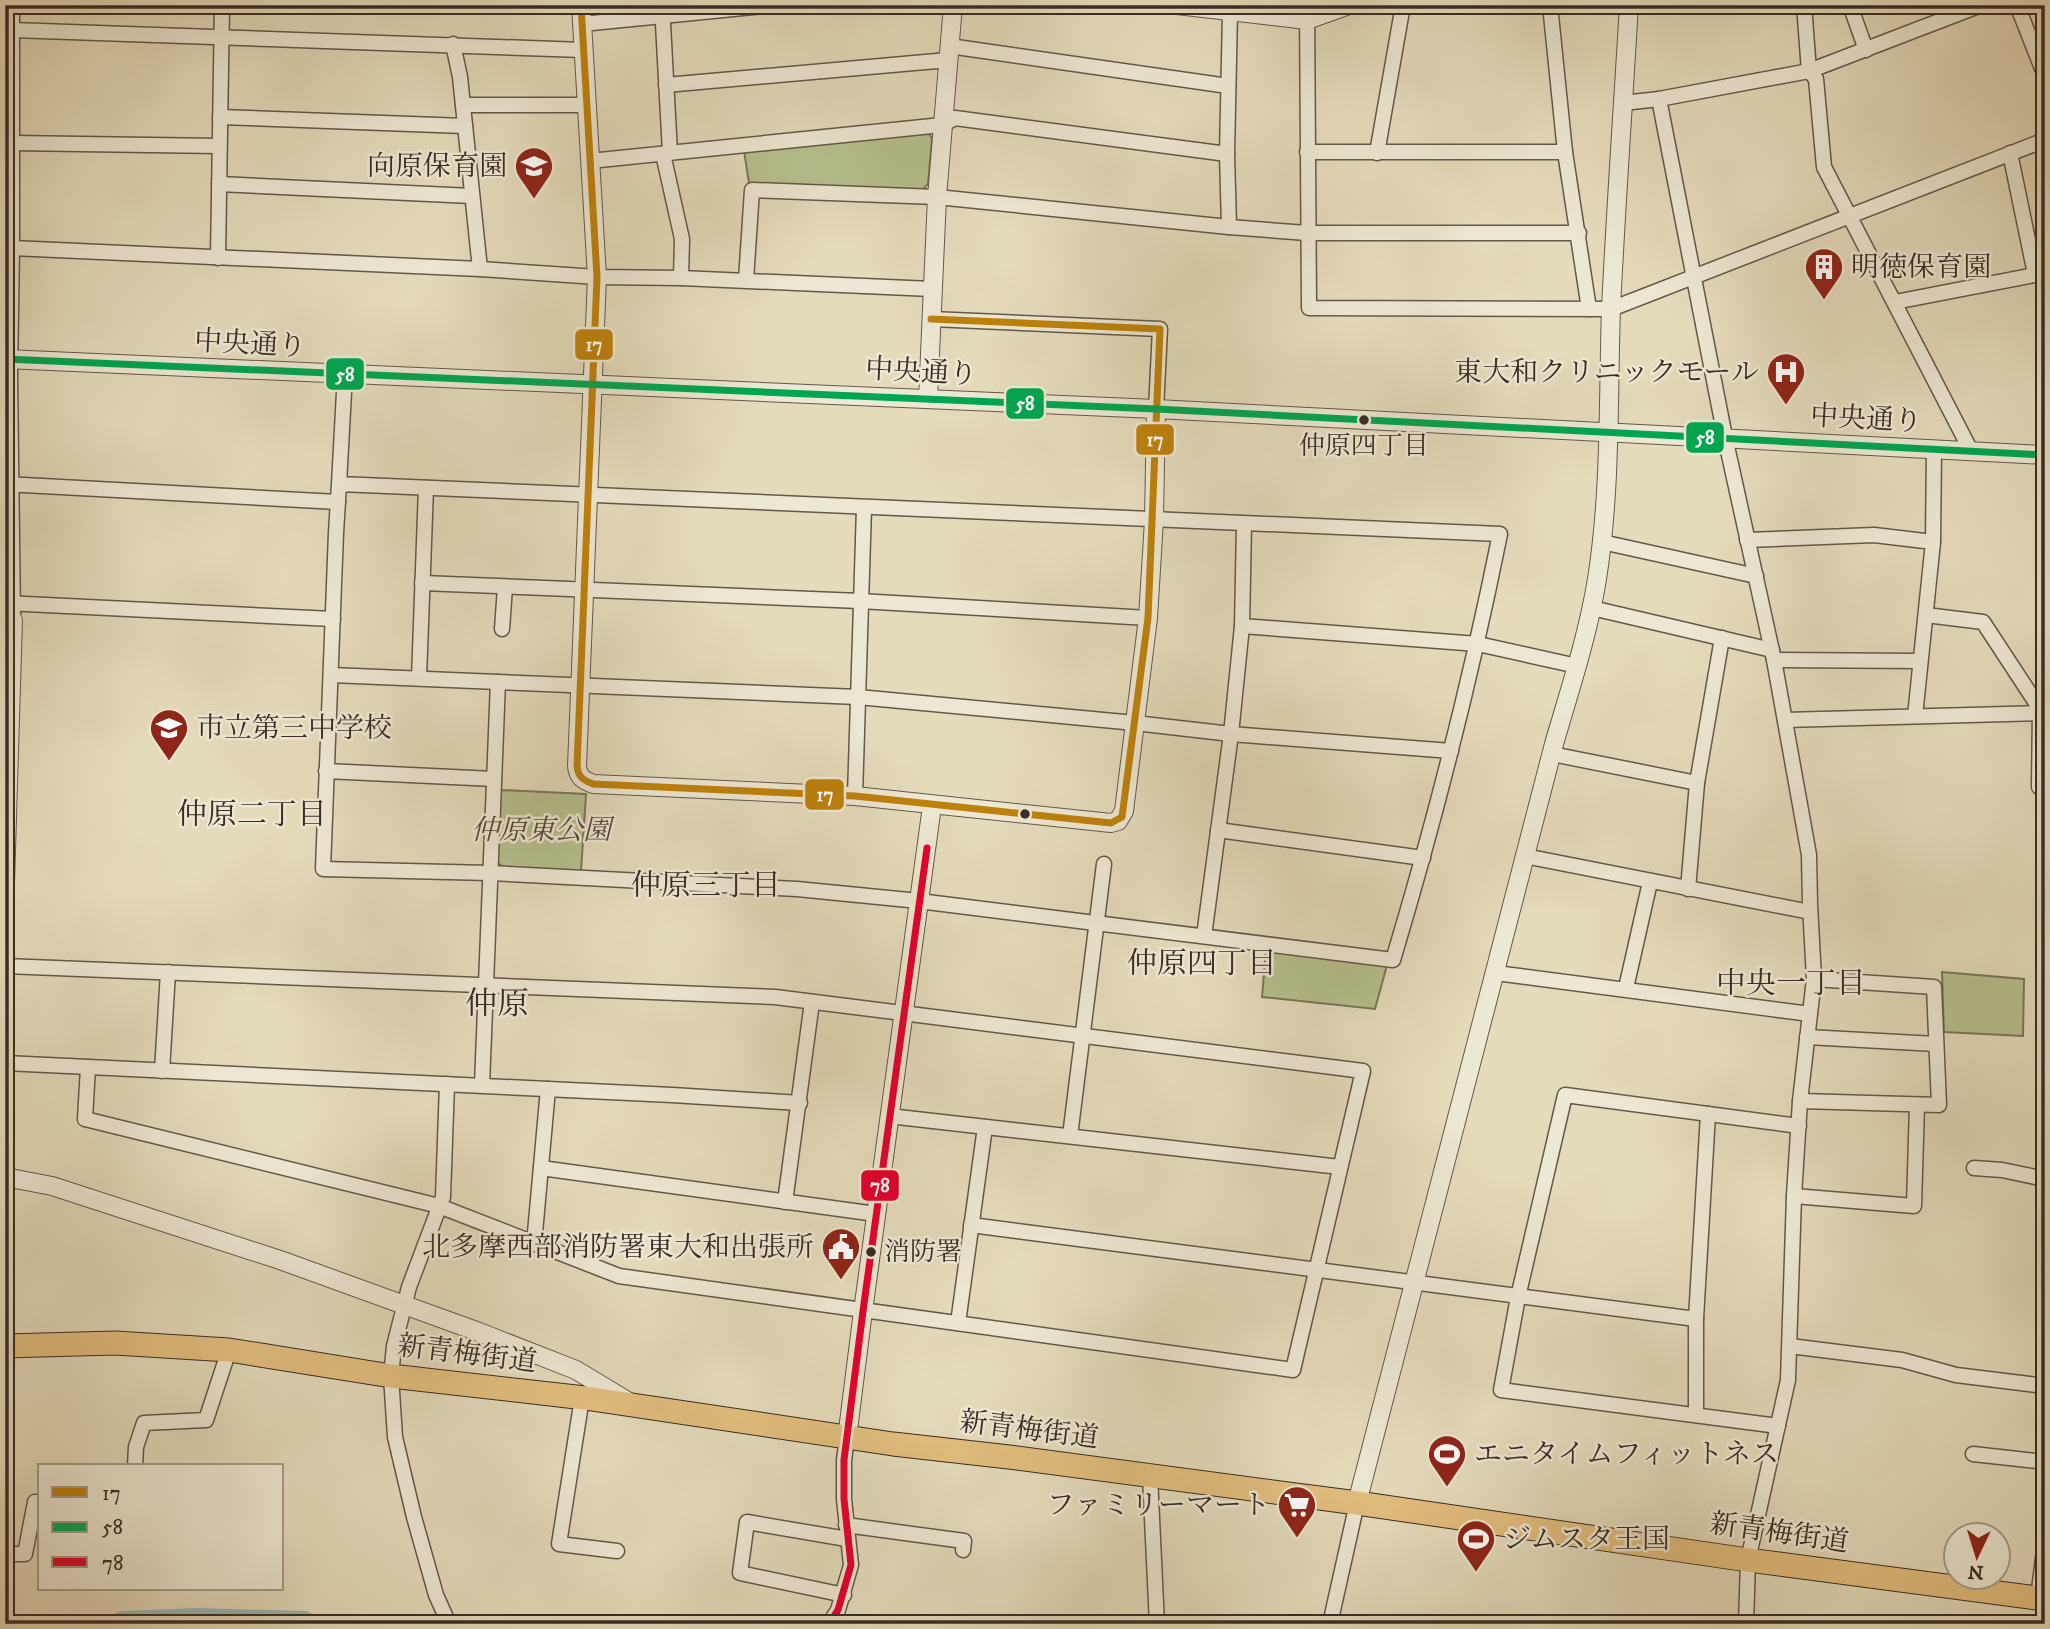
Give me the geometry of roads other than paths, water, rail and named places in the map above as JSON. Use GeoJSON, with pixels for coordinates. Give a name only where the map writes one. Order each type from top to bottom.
{"type":"FeatureCollection","features":[{"type":"Feature","properties":{"kind":"main road","name":"新青梅街道"},"geometry":{"type":"LineString","coordinates":[[5,1346],[116,1343],[229,1350],[391,1376],[635,1405],[848,1438],[1357,1503],[1748,1560],[2041,1598]]}},
{"type":"Feature","properties":{"kind":"street"},"geometry":{"type":"LineString","coordinates":[[5,883],[10,608],[8,359],[12,248],[12,5]]}},
{"type":"Feature","properties":{"kind":"street"},"geometry":{"type":"LineString","coordinates":[[218,258],[222,5]]}},
{"type":"Feature","properties":{"kind":"street"},"geometry":{"type":"LineString","coordinates":[[581,5],[597,278],[576,766],[583,781],[593,784],[855,796],[932,806],[1111,823],[1118,821],[1124,811],[1148,618],[1160,329],[931,319]]}},
{"type":"Feature","properties":{"kind":"street"},"geometry":{"type":"LineString","coordinates":[[582,24],[662,11],[775,5]]}},
{"type":"Feature","properties":{"kind":"street"},"geometry":{"type":"LineString","coordinates":[[928,399],[937,197],[953,5]]}},
{"type":"Feature","properties":{"kind":"street"},"geometry":{"type":"LineString","coordinates":[[1177,5],[1230,12],[1307,13],[1349,5]]}},
{"type":"Feature","properties":{"kind":"street"},"geometry":{"type":"LineString","coordinates":[[1377,153],[1403,5]]}},
{"type":"Feature","properties":{"kind":"street"},"geometry":{"type":"LineString","coordinates":[[1550,5],[1565,152],[1590,309]]}},
{"type":"Feature","properties":{"kind":"street"},"geometry":{"type":"LineString","coordinates":[[1330,1624],[1357,1503],[1591,608],[1602,542],[1611,309],[1629,5]]}},
{"type":"Feature","properties":{"kind":"street"},"geometry":{"type":"LineString","coordinates":[[1804,5],[1809,71],[1816,79],[1824,167],[1971,451]]}},
{"type":"Feature","properties":{"kind":"street"},"geometry":{"type":"LineString","coordinates":[[1850,5],[1866,50]]}},
{"type":"Feature","properties":{"kind":"street"},"geometry":{"type":"LineString","coordinates":[[1623,103],[1659,99],[1809,71],[1982,5]]}},
{"type":"Feature","properties":{"kind":"street"},"geometry":{"type":"LineString","coordinates":[[2017,5],[2045,76]]}},
{"type":"Feature","properties":{"kind":"street"},"geometry":{"type":"LineString","coordinates":[[662,11],[667,153],[682,239],[681,278]]}},
{"type":"Feature","properties":{"kind":"street"},"geometry":{"type":"LineString","coordinates":[[1229,228],[1227,154],[1230,12]]}},
{"type":"Feature","properties":{"kind":"street"},"geometry":{"type":"LineString","coordinates":[[1307,13],[1308,307],[1611,309],[2045,139]]}},
{"type":"Feature","properties":{"kind":"street"},"geometry":{"type":"LineString","coordinates":[[12,30],[583,50]]}},
{"type":"Feature","properties":{"kind":"street"},"geometry":{"type":"LineString","coordinates":[[453,44],[460,77],[480,269]]}},
{"type":"Feature","properties":{"kind":"street"},"geometry":{"type":"LineString","coordinates":[[666,85],[949,53],[1228,86]]}},
{"type":"Feature","properties":{"kind":"street"},"geometry":{"type":"LineString","coordinates":[[1659,99],[1725,437],[1773,655],[1809,855],[1814,979],[1800,1101],[1788,1380],[1748,1560],[1746,1624]]}},
{"type":"Feature","properties":{"kind":"street"},"geometry":{"type":"LineString","coordinates":[[463,105],[587,105]]}},
{"type":"Feature","properties":{"kind":"street"},"geometry":{"type":"LineString","coordinates":[[220,117],[465,126]]}},
{"type":"Feature","properties":{"kind":"street"},"geometry":{"type":"LineString","coordinates":[[590,161],[942,125],[955,118],[1227,154]]}},
{"type":"Feature","properties":{"kind":"street"},"geometry":{"type":"LineString","coordinates":[[12,143],[219,146]]}},
{"type":"Feature","properties":{"kind":"street"},"geometry":{"type":"LineString","coordinates":[[1307,152],[1565,152]]}},
{"type":"Feature","properties":{"kind":"street"},"geometry":{"type":"LineString","coordinates":[[1895,302],[2040,273],[2010,153]]}},
{"type":"Feature","properties":{"kind":"street"},"geometry":{"type":"LineString","coordinates":[[219,184],[472,196]]}},
{"type":"Feature","properties":{"kind":"street"},"geometry":{"type":"LineString","coordinates":[[746,281],[752,190],[937,197],[1229,228],[1307,233],[1579,233]]}},
{"type":"Feature","properties":{"kind":"street"},"geometry":{"type":"LineString","coordinates":[[12,248],[480,269],[597,278],[681,278],[932,289]]}},
{"type":"Feature","properties":{"kind":"street","name":"中央通り"},"geometry":{"type":"LineString","coordinates":[[8,359],[1156,409],[2045,455]]}},
{"type":"Feature","properties":{"kind":"street"},"geometry":{"type":"LineString","coordinates":[[339,484],[1500,534],[1478,644],[1423,858],[1393,960],[919,901],[797,889],[490,873],[323,869],[332,619],[338,502],[345,374]]}},
{"type":"Feature","properties":{"kind":"street"},"geometry":{"type":"LineString","coordinates":[[1915,716],[1933,542],[1934,449]]}},
{"type":"Feature","properties":{"kind":"street"},"geometry":{"type":"LineString","coordinates":[[8,485],[338,502]]}},
{"type":"Feature","properties":{"kind":"street"},"geometry":{"type":"LineString","coordinates":[[419,678],[426,488]]}},
{"type":"Feature","properties":{"kind":"street"},"geometry":{"type":"LineString","coordinates":[[855,796],[864,508]]}},
{"type":"Feature","properties":{"kind":"street"},"geometry":{"type":"LineString","coordinates":[[1204,936],[1231,734],[1242,626],[1244,524]]}},
{"type":"Feature","properties":{"kind":"street"},"geometry":{"type":"LineString","coordinates":[[1747,540],[1874,536],[1933,542]]}},
{"type":"Feature","properties":{"kind":"street"},"geometry":{"type":"LineString","coordinates":[[1602,542],[1756,576]]}},
{"type":"Feature","properties":{"kind":"street"},"geometry":{"type":"LineString","coordinates":[[422,583],[860,601],[1148,618]]}},
{"type":"Feature","properties":{"kind":"street"},"geometry":{"type":"LineString","coordinates":[[502,629],[505,587]]}},
{"type":"Feature","properties":{"kind":"street"},"geometry":{"type":"LineString","coordinates":[[10,608],[332,619]]}},
{"type":"Feature","properties":{"kind":"street"},"geometry":{"type":"LineString","coordinates":[[1591,608],[1722,638],[1773,655],[1920,661]]}},
{"type":"Feature","properties":{"kind":"street"},"geometry":{"type":"LineString","coordinates":[[1926,615],[1983,622],[2040,709],[2039,787],[2045,787]]}},
{"type":"Feature","properties":{"kind":"street"},"geometry":{"type":"LineString","coordinates":[[1242,626],[1478,644],[1577,666]]}},
{"type":"Feature","properties":{"kind":"street"},"geometry":{"type":"LineString","coordinates":[[1688,889],[1697,783],[1722,638]]}},
{"type":"Feature","properties":{"kind":"street"},"geometry":{"type":"LineString","coordinates":[[331,675],[858,697],[1231,734],[1451,751]]}},
{"type":"Feature","properties":{"kind":"street"},"geometry":{"type":"LineString","coordinates":[[482,1086],[498,682]]}},
{"type":"Feature","properties":{"kind":"street"},"geometry":{"type":"LineString","coordinates":[[1785,720],[2040,713]]}},
{"type":"Feature","properties":{"kind":"street"},"geometry":{"type":"LineString","coordinates":[[1552,754],[1697,783]]}},
{"type":"Feature","properties":{"kind":"street"},"geometry":{"type":"LineString","coordinates":[[326,771],[494,779]]}},
{"type":"Feature","properties":{"kind":"street"},"geometry":{"type":"LineString","coordinates":[[829,1624],[844,1595],[852,1565],[847,1532],[844,1460],[932,806]]}},
{"type":"Feature","properties":{"kind":"street"},"geometry":{"type":"LineString","coordinates":[[1219,830],[1423,858]]}},
{"type":"Feature","properties":{"kind":"street"},"geometry":{"type":"LineString","coordinates":[[1525,856],[1810,912]]}},
{"type":"Feature","properties":{"kind":"street"},"geometry":{"type":"LineString","coordinates":[[1070,1136],[1104,864]]}},
{"type":"Feature","properties":{"kind":"street"},"geometry":{"type":"LineString","coordinates":[[1626,988],[1650,882]]}},
{"type":"Feature","properties":{"kind":"street"},"geometry":{"type":"LineString","coordinates":[[5,966],[775,997],[1363,1071],[1293,1370],[620,1276],[439,1206],[85,1119],[88,1067]]}},
{"type":"Feature","properties":{"kind":"street"},"geometry":{"type":"LineString","coordinates":[[162,1071],[168,972]]}},
{"type":"Feature","properties":{"kind":"street"},"geometry":{"type":"LineString","coordinates":[[1496,973],[1810,1014]]}},
{"type":"Feature","properties":{"kind":"street"},"geometry":{"type":"LineString","coordinates":[[1800,1101],[1939,1105],[1934,987],[1814,979]]}},
{"type":"Feature","properties":{"kind":"street"},"geometry":{"type":"LineString","coordinates":[[785,1202],[812,1002]]}},
{"type":"Feature","properties":{"kind":"street"},"geometry":{"type":"LineString","coordinates":[[1807,1037],[1936,1044]]}},
{"type":"Feature","properties":{"kind":"street"},"geometry":{"type":"LineString","coordinates":[[5,1063],[800,1103]]}},
{"type":"Feature","properties":{"kind":"street"},"geometry":{"type":"LineString","coordinates":[[447,1084],[443,1197],[409,1287],[394,1346],[391,1376],[396,1437],[414,1517],[449,1624]]}},
{"type":"Feature","properties":{"kind":"street"},"geometry":{"type":"LineString","coordinates":[[534,1244],[548,1089]]}},
{"type":"Feature","properties":{"kind":"street"},"geometry":{"type":"LineString","coordinates":[[1778,1426],[1501,1390],[1518,1297],[1565,1095],[1799,1126]]}},
{"type":"Feature","properties":{"kind":"street"},"geometry":{"type":"LineString","coordinates":[[1794,1196],[1914,1206],[1917,1105]]}},
{"type":"Feature","properties":{"kind":"street"},"geometry":{"type":"LineString","coordinates":[[1696,1415],[1696,1319],[1708,1114]]}},
{"type":"Feature","properties":{"kind":"street"},"geometry":{"type":"LineString","coordinates":[[889,1116],[1339,1167]]}},
{"type":"Feature","properties":{"kind":"street"},"geometry":{"type":"LineString","coordinates":[[958,1323],[985,1127]]}},
{"type":"Feature","properties":{"kind":"street"},"geometry":{"type":"LineString","coordinates":[[541,1168],[876,1214]]}},
{"type":"Feature","properties":{"kind":"street"},"geometry":{"type":"LineString","coordinates":[[1973,1168],[2002,1170],[2045,1179]]}},
{"type":"Feature","properties":{"kind":"street"},"geometry":{"type":"LineString","coordinates":[[5,1177],[52,1186],[280,1260],[576,1370],[635,1405]]}},
{"type":"Feature","properties":{"kind":"street"},"geometry":{"type":"LineString","coordinates":[[971,1225],[1696,1319]]}},
{"type":"Feature","properties":{"kind":"street"},"geometry":{"type":"LineString","coordinates":[[1790,1346],[1902,1360],[1955,1375],[2045,1386]]}},
{"type":"Feature","properties":{"kind":"street"},"geometry":{"type":"LineString","coordinates":[[135,1464],[136,1447],[144,1423],[206,1420],[229,1350]]}},
{"type":"Feature","properties":{"kind":"street"},"geometry":{"type":"LineString","coordinates":[[582,1398],[559,1544],[617,1551]]}},
{"type":"Feature","properties":{"kind":"street"},"geometry":{"type":"LineString","coordinates":[[1973,1454],[2045,1462]]}},
{"type":"Feature","properties":{"kind":"street"},"geometry":{"type":"LineString","coordinates":[[1150,1476],[1157,1624]]}},
{"type":"Feature","properties":{"kind":"street"},"geometry":{"type":"LineString","coordinates":[[5,1555],[25,1553],[35,1502],[38,1502]]}},
{"type":"Feature","properties":{"kind":"street"},"geometry":{"type":"LineString","coordinates":[[844,1595],[740,1573],[747,1522],[917,1540],[964,1541],[963,1550]]}},
{"type":"Feature","properties":{"kind":"street"},"geometry":{"type":"LineString","coordinates":[[2041,1598],[2045,1542]]}},
{"type":"Feature","properties":{"kind":"waterway"},"geometry":{"type":"LineString","coordinates":[[123,1624],[197,1621],[304,1624]]}},
{"type":"Feature","properties":{"kind":"place","name":"向原保育園"},"geometry":{"type":"Point","coordinates":[534,200]}},
{"type":"Feature","properties":{"kind":"place","name":"明徳保育園"},"geometry":{"type":"Point","coordinates":[1824,301]}},
{"type":"Feature","properties":{"kind":"place","name":"東大和クリニックモール"},"geometry":{"type":"Point","coordinates":[1786,406]}},
{"type":"Feature","properties":{"kind":"place","name":"仲原四丁目"},"geometry":{"type":"Point","coordinates":[1364,420]}},
{"type":"Feature","properties":{"kind":"place","name":"市立第三中学校"},"geometry":{"type":"Point","coordinates":[169,762]}},
{"type":"Feature","properties":{"kind":"place","name":"消防署"},"geometry":{"type":"Point","coordinates":[871,1252]}},
{"type":"Feature","properties":{"kind":"place","name":"北多摩西部消防署東大和出張所"},"geometry":{"type":"Point","coordinates":[841,1281]}},
{"type":"Feature","properties":{"kind":"place","name":"エニタイムフィットネス"},"geometry":{"type":"Point","coordinates":[1447,1488]}},
{"type":"Feature","properties":{"kind":"place","name":"ファミリーマート"},"geometry":{"type":"Point","coordinates":[1297,1539]}},
{"type":"Feature","properties":{"kind":"place","name":"ジムスタ王国"},"geometry":{"type":"Point","coordinates":[1476,1573]}},
{"type":"Feature","properties":{"kind":"district","name":"仲原二丁目"},"geometry":{"type":"Point","coordinates":[252,815]}},
{"type":"Feature","properties":{"kind":"district","name":"仲原三丁目"},"geometry":{"type":"Point","coordinates":[706,886]}},
{"type":"Feature","properties":{"kind":"district","name":"仲原四丁目"},"geometry":{"type":"Point","coordinates":[1202,964]}},
{"type":"Feature","properties":{"kind":"district","name":"中央一丁目"},"geometry":{"type":"Point","coordinates":[1791,984]}},
{"type":"Feature","properties":{"kind":"district","name":"仲原"},"geometry":{"type":"Point","coordinates":[497,1005]}},
{"type":"Feature","properties":{"kind":"park label","name":"仲原東公園"},"geometry":{"type":"Point","coordinates":[541,830]}}]}
